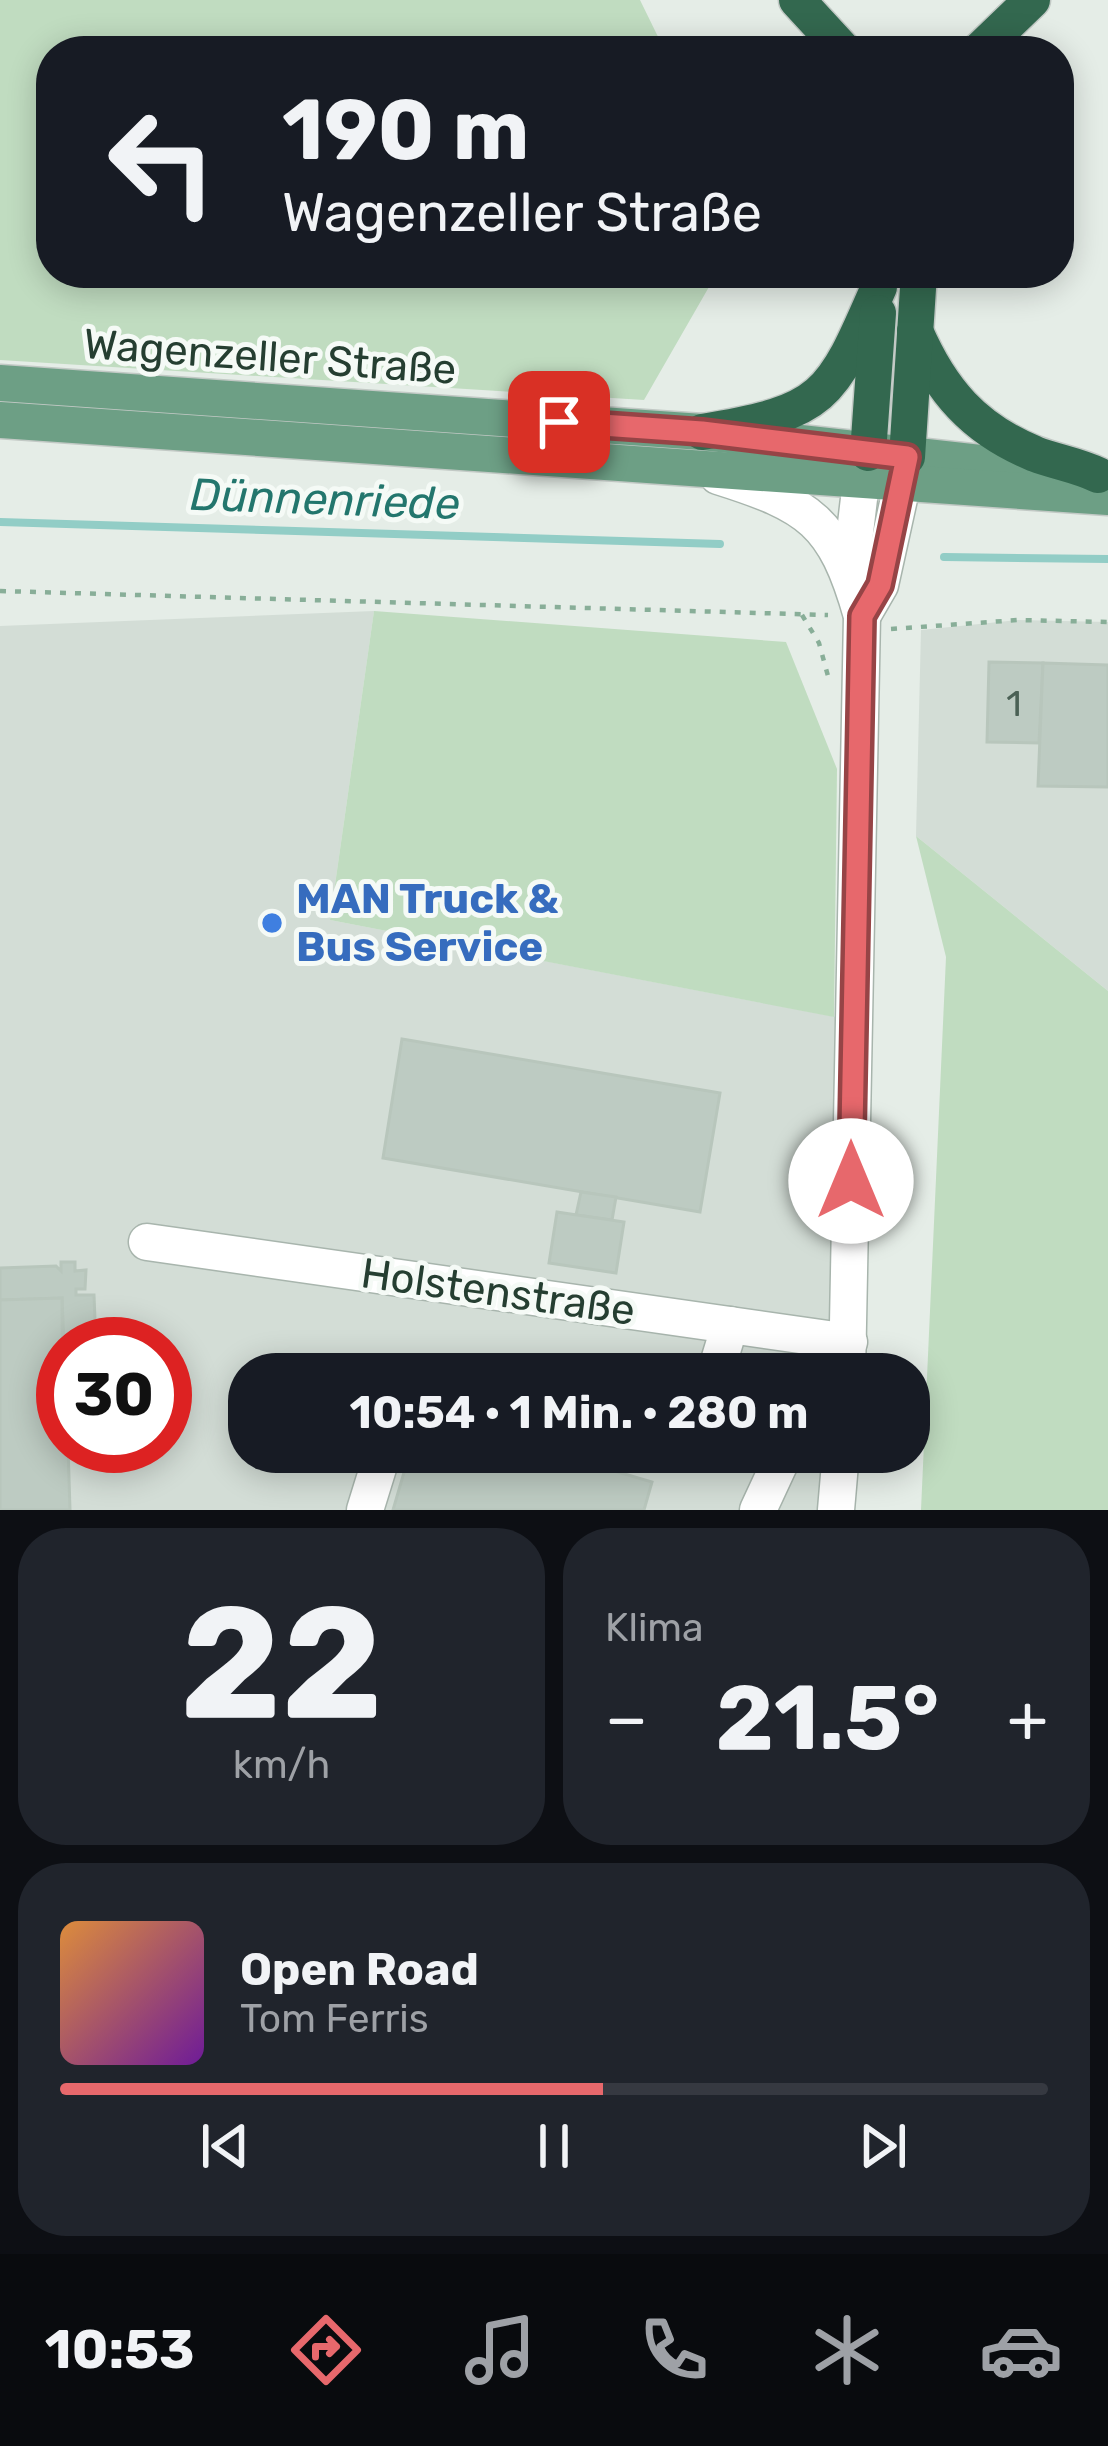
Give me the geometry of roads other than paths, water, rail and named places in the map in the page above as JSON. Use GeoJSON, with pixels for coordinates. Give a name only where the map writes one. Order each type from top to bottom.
{"type":"FeatureCollection","features":[{"type":"Feature","properties":{"kind":"highway"},"geometry":{"type":"LineString","coordinates":[[797,0],[830,36]]}},
{"type":"Feature","properties":{"kind":"highway"},"geometry":{"type":"LineString","coordinates":[[995,36],[1032,0]]}},
{"type":"Feature","properties":{"kind":"highway"},"geometry":{"type":"LineString","coordinates":[[702,432],[762,422],[809,404],[829,390],[876,288]]}},
{"type":"Feature","properties":{"kind":"highway"},"geometry":{"type":"LineString","coordinates":[[865,468],[879,288]]}},
{"type":"Feature","properties":{"kind":"highway"},"geometry":{"type":"LineString","coordinates":[[904,471],[918,288]]}},
{"type":"Feature","properties":{"kind":"highway"},"geometry":{"type":"LineString","coordinates":[[915,331],[942,386],[965,413],[993,434],[1104,482]]}},
{"type":"Feature","properties":{"kind":"main road","name":"Wagenzeller Straße"},"geometry":{"type":"LineString","coordinates":[[0,383],[702,432],[865,468],[1104,482]]}},
{"type":"Feature","properties":{"kind":"main road"},"geometry":{"type":"LineString","coordinates":[[0,420],[698,469],[865,468]]}},
{"type":"Feature","properties":{"kind":"street"},"geometry":{"type":"LineString","coordinates":[[850,574],[865,468]]}},
{"type":"Feature","properties":{"kind":"street"},"geometry":{"type":"LineString","coordinates":[[698,469],[787,498],[811,513],[834,538],[862,616],[848,1353]]}},
{"type":"Feature","properties":{"kind":"street"},"geometry":{"type":"LineString","coordinates":[[862,616],[880,585],[904,471]]}},
{"type":"Feature","properties":{"kind":"street","name":"Holstenstraße"},"geometry":{"type":"LineString","coordinates":[[146,1242],[730,1325],[830,1353]]}},
{"type":"Feature","properties":{"kind":"street"},"geometry":{"type":"LineString","coordinates":[[721,1353],[730,1325]]}},
{"type":"Feature","properties":{"kind":"street"},"geometry":{"type":"LineString","coordinates":[[365,1510],[376,1473]]}},
{"type":"Feature","properties":{"kind":"street"},"geometry":{"type":"LineString","coordinates":[[758,1510],[771,1473]]}},
{"type":"Feature","properties":{"kind":"street"},"geometry":{"type":"LineString","coordinates":[[836,1510],[839,1473]]}},
{"type":"Feature","properties":{"kind":"waterway","name":"Dünnenriede"},"geometry":{"type":"LineString","coordinates":[[0,522],[720,544]]}},
{"type":"Feature","properties":{"kind":"waterway","name":"Dünnenriede"},"geometry":{"type":"LineString","coordinates":[[944,557],[1108,559]]}},
{"type":"Feature","properties":{"kind":"place","name":"MAN Truck & Bus Service"},"geometry":{"type":"Point","coordinates":[272,923]}}]}
